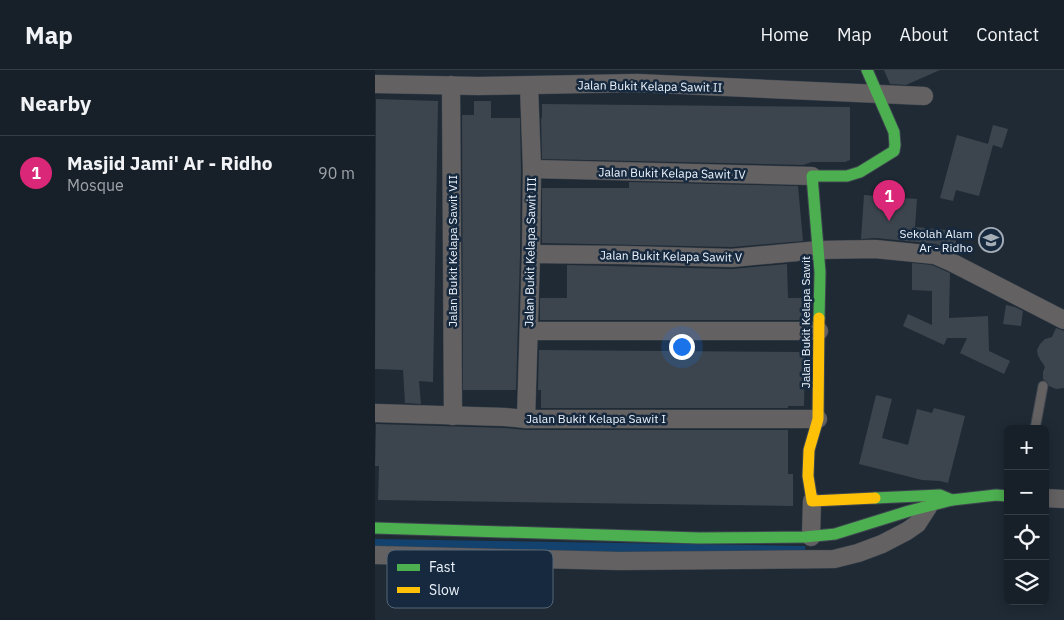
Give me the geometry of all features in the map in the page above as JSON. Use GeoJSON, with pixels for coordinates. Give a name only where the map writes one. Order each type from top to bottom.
{"type":"FeatureCollection","features":[{"type":"Feature","properties":{"kind":"street"},"geometry":{"type":"LineString","coordinates":[[812,176],[847,176],[860,172],[894,152],[894,132],[867,70]]}},
{"type":"Feature","properties":{"kind":"street","name":"Jalan Bukit Kelapa Sawit II"},"geometry":{"type":"LineString","coordinates":[[375,84],[529,86],[637,83],[925,96]]}},
{"type":"Feature","properties":{"kind":"street","name":"Jalan Bukit Kelapa Sawit VII"},"geometry":{"type":"LineString","coordinates":[[451,85],[453,416]]}},
{"type":"Feature","properties":{"kind":"street","name":"Jalan Bukit Kelapa Sawit III"},"geometry":{"type":"LineString","coordinates":[[527,419],[532,169],[529,86]]}},
{"type":"Feature","properties":{"kind":"street","name":"Jalan Bukit Kelapa Sawit IV"},"geometry":{"type":"LineString","coordinates":[[532,169],[812,176]]}},
{"type":"Feature","properties":{"kind":"street","name":"Jalan Bukit Kelapa Sawit"},"geometry":{"type":"LineString","coordinates":[[811,501],[808,476],[809,450],[818,418],[819,331],[819,250],[812,176]]}},
{"type":"Feature","properties":{"kind":"street","name":"Jalan Bukit Kelapa Sawit V"},"geometry":{"type":"LineString","coordinates":[[531,254],[732,258],[819,250],[875,249],[935,255],[1064,320]]}},
{"type":"Feature","properties":{"kind":"street"},"geometry":{"type":"LineString","coordinates":[[529,331],[819,331]]}},
{"type":"Feature","properties":{"kind":"street","name":"Jalan Bukit Kelapa Sawit I"},"geometry":{"type":"LineString","coordinates":[[375,413],[527,419],[818,418]]}},
{"type":"Feature","properties":{"kind":"street"},"geometry":{"type":"LineString","coordinates":[[811,537],[811,501],[922,494],[940,495],[953,500]]}},
{"type":"Feature","properties":{"kind":"street"},"geometry":{"type":"LineString","coordinates":[[375,528],[717,538],[811,537],[835,534],[909,511],[953,500],[1004,496]]}},
{"type":"Feature","properties":{"kind":"street"},"geometry":{"type":"LineString","coordinates":[[1049,498],[1064,499]]}},
{"type":"Feature","properties":{"kind":"street"},"geometry":{"type":"LineString","coordinates":[[553,560],[619,561],[834,559],[882,544],[907,531],[917,524],[928,507]]}},
{"type":"Feature","properties":{"kind":"lane"},"geometry":{"type":"LineString","coordinates":[[1036,425],[1043,386]]}},
{"type":"Feature","properties":{"kind":"shaded area"},"geometry":{"type":"Polygon","coordinates":[[[375,539],[805,546],[805,555],[553,550],[375,549],[375,539]]]}},
{"type":"Feature","properties":{"kind":"building"},"geometry":{"type":"Polygon","coordinates":[[[884,70],[940,70],[906,85],[890,84],[884,70]]]}},
{"type":"Feature","properties":{"kind":"building"},"geometry":{"type":"Polygon","coordinates":[[[376,99],[438,101],[433,382],[419,381],[421,404],[405,403],[403,370],[375,369],[376,99]]]}},
{"type":"Feature","properties":{"kind":"building"},"geometry":{"type":"Polygon","coordinates":[[[474,101],[491,101],[491,118],[520,118],[520,254],[516,390],[463,390],[462,115],[474,115],[474,101]]]}},
{"type":"Feature","properties":{"kind":"building"},"geometry":{"type":"Polygon","coordinates":[[[542,104],[850,107],[850,160],[845,162],[812,162],[803,165],[542,159],[542,104]]]}},
{"type":"Feature","properties":{"kind":"building"},"geometry":{"type":"Polygon","coordinates":[[[993,125],[1008,129],[1002,148],[993,145],[979,196],[956,190],[953,201],[940,198],[957,135],[988,144],[993,125]]]}},
{"type":"Feature","properties":{"kind":"building"},"geometry":{"type":"Polygon","coordinates":[[[629,182],[798,186],[803,241],[732,247],[542,243],[542,188],[629,188],[629,182]]]}},
{"type":"Feature","properties":{"kind":"building"},"geometry":{"type":"Polygon","coordinates":[[[864,195],[917,199],[915,227],[957,231],[955,252],[936,244],[876,238],[861,239],[864,195]]]}},
{"type":"Feature","properties":{"kind":"building"},"geometry":{"type":"Polygon","coordinates":[[[912,263],[932,265],[950,273],[949,318],[988,316],[989,351],[1010,361],[1004,374],[960,353],[967,338],[947,338],[944,345],[903,326],[908,314],[932,325],[932,291],[912,290],[912,263]]]}},
{"type":"Feature","properties":{"kind":"building"},"geometry":{"type":"Polygon","coordinates":[[[787,264],[788,298],[805,298],[805,320],[540,320],[540,298],[567,298],[567,265],[732,269],[787,264]]]}},
{"type":"Feature","properties":{"kind":"building"},"geometry":{"type":"Polygon","coordinates":[[[1006,305],[1023,311],[1021,326],[1003,324],[1006,305]]]}},
{"type":"Feature","properties":{"kind":"building"},"geometry":{"type":"Polygon","coordinates":[[[1056,328],[1064,331],[1064,388],[1056,389],[1049,386],[1043,379],[1045,367],[1038,356],[1037,350],[1045,339],[1052,337],[1056,328]]]}},
{"type":"Feature","properties":{"kind":"building"},"geometry":{"type":"Polygon","coordinates":[[[539,350],[805,352],[804,406],[788,406],[788,408],[541,408],[541,390],[538,390],[539,350]]]}},
{"type":"Feature","properties":{"kind":"building"},"geometry":{"type":"Polygon","coordinates":[[[876,395],[892,399],[882,438],[908,445],[917,409],[932,413],[934,408],[965,416],[948,483],[922,480],[859,464],[876,395]]]}},
{"type":"Feature","properties":{"kind":"building"},"geometry":{"type":"Polygon","coordinates":[[[376,424],[526,430],[788,430],[788,474],[793,474],[793,506],[378,500],[379,466],[375,466],[376,424]]]}},
{"type":"Feature","properties":{"kind":"traffic: fast"},"geometry":{"type":"LineString","coordinates":[[819,318],[820,272],[812,176],[847,176],[860,172],[894,151],[894,132],[867,70]]}},
{"type":"Feature","properties":{"kind":"traffic: fast"},"geometry":{"type":"LineString","coordinates":[[875,498],[940,495],[952,500]]}},
{"type":"Feature","properties":{"kind":"traffic: fast"},"geometry":{"type":"LineString","coordinates":[[375,528],[699,538],[805,537],[835,534],[952,500],[1004,496]]}},
{"type":"Feature","properties":{"kind":"traffic: slow"},"geometry":{"type":"LineString","coordinates":[[819,318],[818,419],[809,450],[808,476],[812,501],[875,498]]}},
{"type":"Feature","properties":{"kind":"place","name":"Masjid Jami' Ar - Ridho"},"geometry":{"type":"Point","coordinates":[889,221]}},
{"type":"Feature","properties":{"kind":"place","name":"Sekolah Alam Ar - Ridho"},"geometry":{"type":"Point","coordinates":[991,240]}}]}
